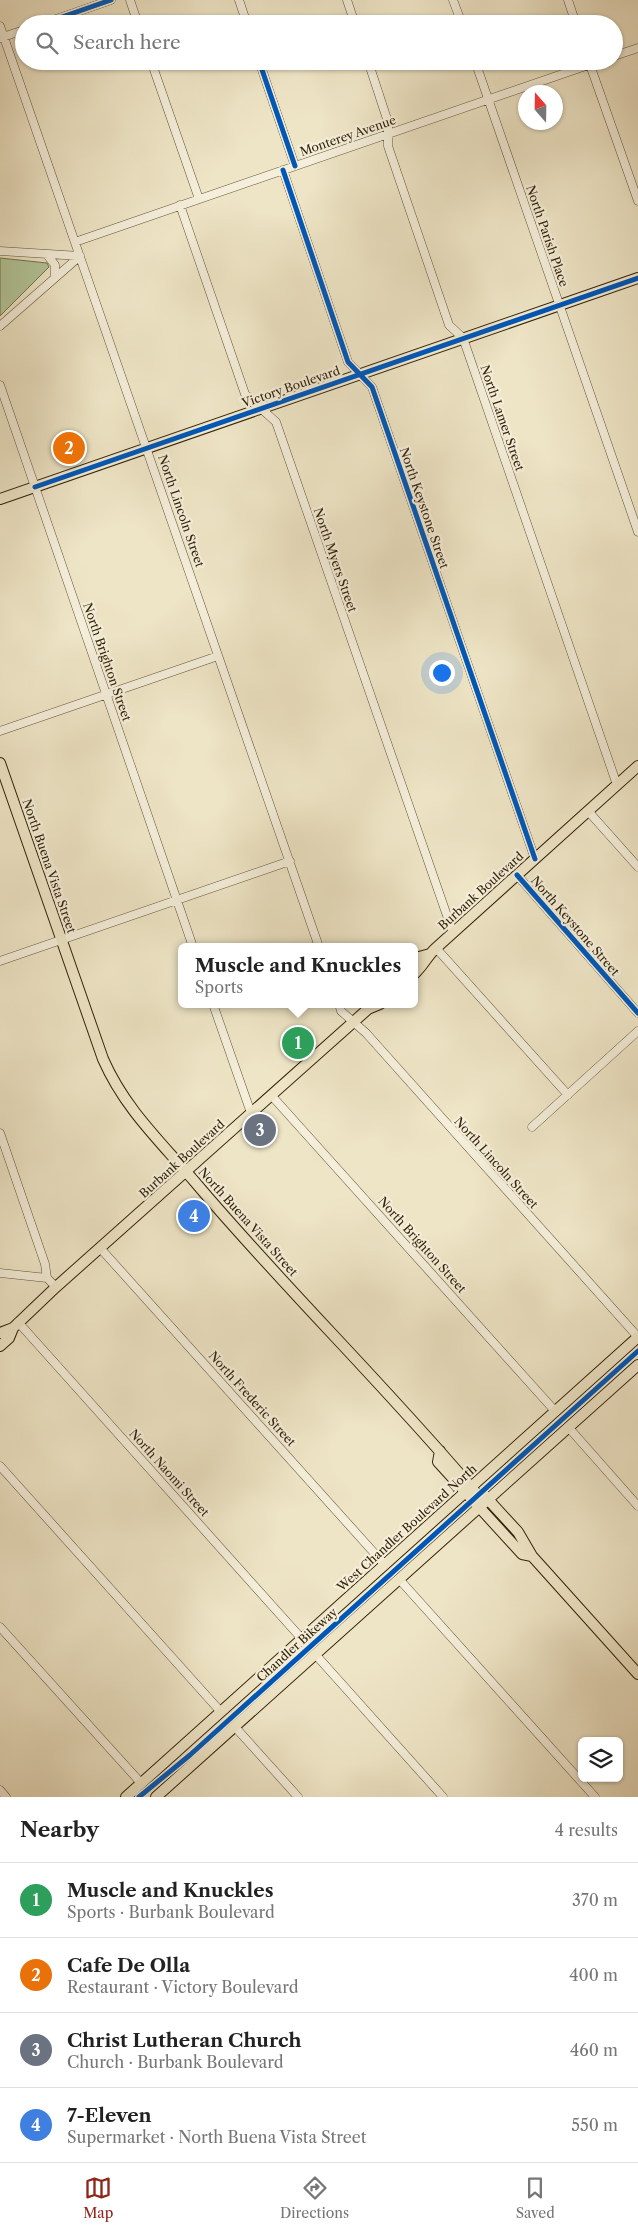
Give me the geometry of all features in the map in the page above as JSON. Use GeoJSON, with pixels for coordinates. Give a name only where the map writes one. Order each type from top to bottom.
{"type":"FeatureCollection","features":[{"type":"Feature","properties":{"kind":"main road","name":"Victory Boulevard"},"geometry":{"type":"LineString","coordinates":[[0,499],[638,278]]}},
{"type":"Feature","properties":{"kind":"main road","name":"North Buena Vista Street"},"geometry":{"type":"LineString","coordinates":[[0,763],[103,1059],[117,1088],[146,1127],[439,1449],[445,1452],[522,1554],[530,1553],[638,1674]]}},
{"type":"Feature","properties":{"kind":"main road","name":"Burbank Boulevard"},"geometry":{"type":"LineString","coordinates":[[418,958],[432,951],[453,933],[638,766]]}},
{"type":"Feature","properties":{"kind":"main road","name":"Burbank Boulevard"},"geometry":{"type":"LineString","coordinates":[[418,970],[426,963],[432,951]]}},
{"type":"Feature","properties":{"kind":"main road","name":"Burbank Boulevard"},"geometry":{"type":"LineString","coordinates":[[0,1333],[16,1325],[368,1008]]}},
{"type":"Feature","properties":{"kind":"main road","name":"Burbank Boulevard"},"geometry":{"type":"LineString","coordinates":[[0,1346],[9,1338],[16,1325]]}},
{"type":"Feature","properties":{"kind":"main road","name":"West Chandler Boulevard North"},"geometry":{"type":"LineString","coordinates":[[126,1797],[638,1337]]}},
{"type":"Feature","properties":{"kind":"main road"},"geometry":{"type":"LineString","coordinates":[[156,1797],[638,1365]]}},
{"type":"Feature","properties":{"kind":"street"},"geometry":{"type":"LineString","coordinates":[[68,15],[110,0]]}},
{"type":"Feature","properties":{"kind":"street"},"geometry":{"type":"LineString","coordinates":[[130,0],[135,15]]}},
{"type":"Feature","properties":{"kind":"street"},"geometry":{"type":"LineString","coordinates":[[238,0],[244,15]]}},
{"type":"Feature","properties":{"kind":"street"},"geometry":{"type":"LineString","coordinates":[[347,0],[352,15]]}},
{"type":"Feature","properties":{"kind":"street"},"geometry":{"type":"LineString","coordinates":[[454,0],[459,15]]}},
{"type":"Feature","properties":{"kind":"street"},"geometry":{"type":"LineString","coordinates":[[568,0],[573,15]]}},
{"type":"Feature","properties":{"kind":"street","name":"North Lincoln Street"},"geometry":{"type":"LineString","coordinates":[[0,26],[2,38],[148,447],[318,943]]}},
{"type":"Feature","properties":{"kind":"street"},"geometry":{"type":"LineString","coordinates":[[2,38],[15,33]]}},
{"type":"Feature","properties":{"kind":"street"},"geometry":{"type":"LineString","coordinates":[[623,53],[638,48]]}},
{"type":"Feature","properties":{"kind":"street"},"geometry":{"type":"LineString","coordinates":[[154,70],[199,199]]}},
{"type":"Feature","properties":{"kind":"street"},"geometry":{"type":"LineString","coordinates":[[263,70],[295,166]]}},
{"type":"Feature","properties":{"kind":"street","name":"North Lamer Street"},"geometry":{"type":"LineString","coordinates":[[371,70],[388,122],[388,146],[449,325],[463,338],[617,785]]}},
{"type":"Feature","properties":{"kind":"street","name":"North Parish Place"},"geometry":{"type":"LineString","coordinates":[[478,70],[638,532]]}},
{"type":"Feature","properties":{"kind":"street","name":"Monterey Avenue"},"geometry":{"type":"LineString","coordinates":[[75,242],[570,70]]}},
{"type":"Feature","properties":{"kind":"street"},"geometry":{"type":"LineString","coordinates":[[591,70],[638,202]]}},
{"type":"Feature","properties":{"kind":"street","name":"North Keystone Street"},"geometry":{"type":"LineString","coordinates":[[283,170],[348,362],[372,387],[535,859]]}},
{"type":"Feature","properties":{"kind":"street","name":"North Myers Street"},"geometry":{"type":"LineString","coordinates":[[180,205],[245,394],[276,422],[453,933]]}},
{"type":"Feature","properties":{"kind":"street"},"geometry":{"type":"LineString","coordinates":[[0,251],[48,256],[80,256]]}},
{"type":"Feature","properties":{"kind":"street"},"geometry":{"type":"LineString","coordinates":[[48,256],[55,264],[55,276]]}},
{"type":"Feature","properties":{"kind":"street"},"geometry":{"type":"LineString","coordinates":[[0,326],[80,256]]}},
{"type":"Feature","properties":{"kind":"street","name":"North Brighton Street"},"geometry":{"type":"LineString","coordinates":[[0,385],[193,943]]}},
{"type":"Feature","properties":{"kind":"street"},"geometry":{"type":"LineString","coordinates":[[0,731],[218,656]]}},
{"type":"Feature","properties":{"kind":"street"},"geometry":{"type":"LineString","coordinates":[[588,811],[638,867]]}},
{"type":"Feature","properties":{"kind":"street"},"geometry":{"type":"LineString","coordinates":[[0,961],[290,861]]}},
{"type":"Feature","properties":{"kind":"street","name":"North Keystone Street"},"geometry":{"type":"LineString","coordinates":[[517,875],[638,1012]]}},
{"type":"Feature","properties":{"kind":"street"},"geometry":{"type":"LineString","coordinates":[[432,951],[568,1094]]}},
{"type":"Feature","properties":{"kind":"street"},"geometry":{"type":"LineString","coordinates":[[214,1008],[251,1113]]}},
{"type":"Feature","properties":{"kind":"street","name":"North Lincoln Street"},"geometry":{"type":"LineString","coordinates":[[340,1008],[638,1337]]}},
{"type":"Feature","properties":{"kind":"street"},"geometry":{"type":"LineString","coordinates":[[532,1127],[638,1031]]}},
{"type":"Feature","properties":{"kind":"street","name":"North Brighton Street"},"geometry":{"type":"LineString","coordinates":[[272,1096],[555,1412]]}},
{"type":"Feature","properties":{"kind":"street"},"geometry":{"type":"LineString","coordinates":[[0,1132],[45,1264],[47,1278],[56,1288]]}},
{"type":"Feature","properties":{"kind":"street","name":"North Frederic Street"},"geometry":{"type":"LineString","coordinates":[[101,1249],[385,1564]]}},
{"type":"Feature","properties":{"kind":"street"},"geometry":{"type":"LineString","coordinates":[[0,1274],[47,1278]]}},
{"type":"Feature","properties":{"kind":"street","name":"North Naomi Street"},"geometry":{"type":"LineString","coordinates":[[16,1325],[302,1639]]}},
{"type":"Feature","properties":{"kind":"street"},"geometry":{"type":"LineString","coordinates":[[569,1428],[638,1506]]}},
{"type":"Feature","properties":{"kind":"street"},"geometry":{"type":"LineString","coordinates":[[0,1466],[221,1712]]}},
{"type":"Feature","properties":{"kind":"street"},"geometry":{"type":"LineString","coordinates":[[399,1579],[595,1797]]}},
{"type":"Feature","properties":{"kind":"street"},"geometry":{"type":"LineString","coordinates":[[0,1627],[141,1783]]}},
{"type":"Feature","properties":{"kind":"street"},"geometry":{"type":"LineString","coordinates":[[315,1654],[443,1797]]}},
{"type":"Feature","properties":{"kind":"street"},"geometry":{"type":"LineString","coordinates":[[235,1727],[298,1797]]}},
{"type":"Feature","properties":{"kind":"street"},"geometry":{"type":"LineString","coordinates":[[0,1790],[6,1797]]}},
{"type":"Feature","properties":{"kind":"green space"},"geometry":{"type":"Polygon","coordinates":[[[0,258],[47,263],[49,267],[0,316],[0,258]]]}},
{"type":"Feature","properties":{"kind":"cycle path"},"geometry":{"type":"LineString","coordinates":[[68,15],[111,0]]}},
{"type":"Feature","properties":{"kind":"cycle path"},"geometry":{"type":"LineString","coordinates":[[262,70],[295,166]]}},
{"type":"Feature","properties":{"kind":"cycle path"},"geometry":{"type":"LineString","coordinates":[[283,170],[348,362],[372,387],[535,859]]}},
{"type":"Feature","properties":{"kind":"cycle path"},"geometry":{"type":"LineString","coordinates":[[35,487],[638,278]]}},
{"type":"Feature","properties":{"kind":"cycle path"},"geometry":{"type":"LineString","coordinates":[[517,875],[638,1013]]}},
{"type":"Feature","properties":{"kind":"cycle path","name":"Chandler Bikeway"},"geometry":{"type":"LineString","coordinates":[[139,1797],[190,1755],[638,1351]]}},
{"type":"Feature","properties":{"kind":"place","name":"Cafe De Olla"},"geometry":{"type":"Point","coordinates":[69,448]}},
{"type":"Feature","properties":{"kind":"place","name":"Muscle and Knuckles"},"geometry":{"type":"Point","coordinates":[298,1043]}},
{"type":"Feature","properties":{"kind":"place","name":"Christ Lutheran Church"},"geometry":{"type":"Point","coordinates":[260,1130]}},
{"type":"Feature","properties":{"kind":"place","name":"7-Eleven"},"geometry":{"type":"Point","coordinates":[194,1216]}}]}
